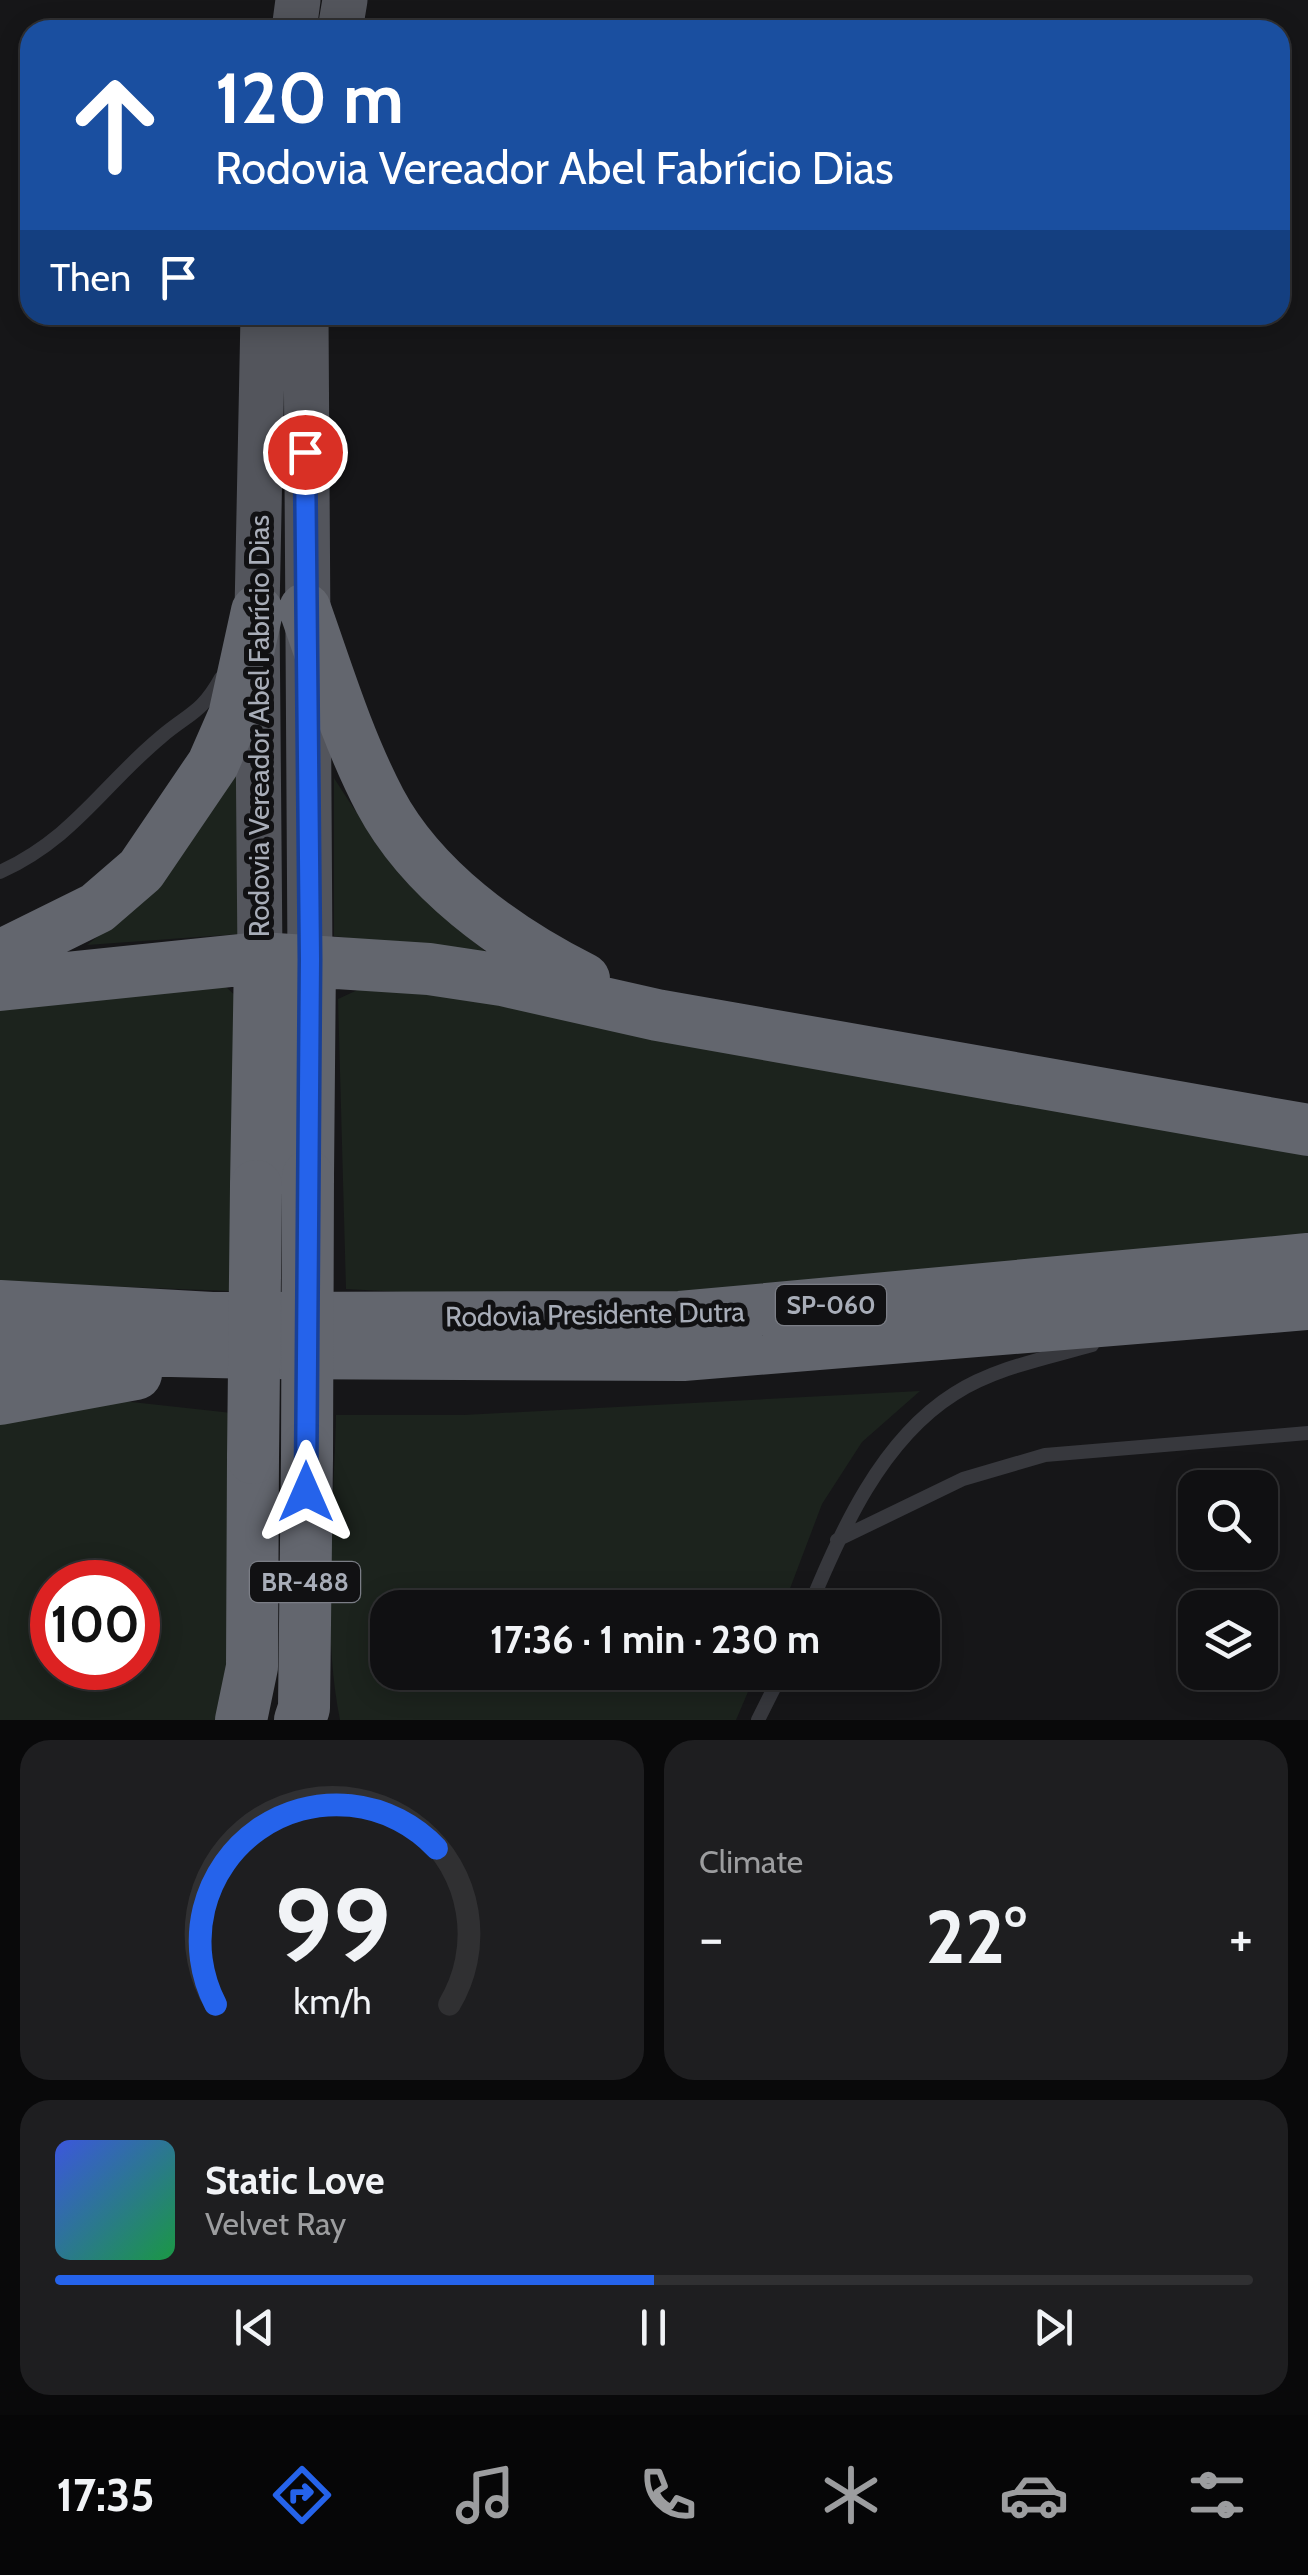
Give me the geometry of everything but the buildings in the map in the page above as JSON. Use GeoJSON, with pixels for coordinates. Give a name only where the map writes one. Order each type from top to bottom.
{"type":"FeatureCollection","features":[{"type":"Feature","properties":{"kind":"highway"},"geometry":{"type":"LineString","coordinates":[[0,956],[97,908],[142,870],[220,748],[281,610]]}},
{"type":"Feature","properties":{"kind":"highway"},"geometry":{"type":"LineString","coordinates":[[281,610],[382,805],[440,881],[528,951],[657,1015]]}},
{"type":"Feature","properties":{"kind":"highway"},"geometry":{"type":"LineString","coordinates":[[0,985],[260,958],[310,959],[502,980],[657,1015],[1308,1130]]}},
{"type":"Feature","properties":{"kind":"highway","name":"BR-488"},"geometry":{"type":"LineString","coordinates":[[242,1720],[252,1667],[260,958]]}},
{"type":"Feature","properties":{"kind":"highway","name":"BR-488"},"geometry":{"type":"LineString","coordinates":[[304,1716],[310,959]]}},
{"type":"Feature","properties":{"kind":"highway","name":"Rodovia Presidente Dutra"},"geometry":{"type":"LineString","coordinates":[[0,1306],[212,1318],[680,1317],[1308,1258]]}},
{"type":"Feature","properties":{"kind":"highway","name":"Rodovia Presidente Dutra"},"geometry":{"type":"LineString","coordinates":[[0,1347],[683,1355],[1308,1304]]}},
{"type":"Feature","properties":{"kind":"highway"},"geometry":{"type":"LineString","coordinates":[[0,1399],[261,1353]]}},
{"type":"Feature","properties":{"kind":"main road","name":"Rodovia Vereador Abel Fabrício Dias"},"geometry":{"type":"LineString","coordinates":[[264,325],[281,610],[310,959]]}},
{"type":"Feature","properties":{"kind":"main road","name":"Rodovia Vereador Abel Fabrício Dias"},"geometry":{"type":"LineString","coordinates":[[260,958],[281,610],[305,325]]}},
{"type":"Feature","properties":{"kind":"lane"},"geometry":{"type":"LineString","coordinates":[[0,872],[31,858],[79,821],[161,736],[194,715],[281,610]]}},
{"type":"Feature","properties":{"kind":"lane"},"geometry":{"type":"LineString","coordinates":[[816,1590],[837,1540],[890,1454],[924,1417],[955,1393],[999,1373],[1190,1315]]}},
{"type":"Feature","properties":{"kind":"lane"},"geometry":{"type":"LineString","coordinates":[[837,1540],[963,1479],[1045,1455],[1308,1434]]}},
{"type":"Feature","properties":{"kind":"lane"},"geometry":{"type":"LineString","coordinates":[[758,1720],[773,1690]]}},
{"type":"Feature","properties":{"kind":"shaded area"},"geometry":{"type":"Polygon","coordinates":[[[237,762],[240,934],[87,945],[137,903],[174,864],[237,762]]]}},
{"type":"Feature","properties":{"kind":"shaded area"},"geometry":{"type":"Polygon","coordinates":[[[334,778],[406,875],[447,918],[494,958],[334,936],[334,778]]]}},
{"type":"Feature","properties":{"kind":"shaded area"},"geometry":{"type":"Polygon","coordinates":[[[390,983],[1308,1151],[1308,1237],[781,1292],[457,1295],[346,1289],[338,999],[364,987],[390,983]]]}},
{"type":"Feature","properties":{"kind":"shaded area"},"geometry":{"type":"Polygon","coordinates":[[[226,987],[242,1002],[229,1291],[0,1282],[0,1003],[226,987]]]}},
{"type":"Feature","properties":{"kind":"shaded area"},"geometry":{"type":"Polygon","coordinates":[[[920,1391],[862,1442],[822,1504],[789,1590],[370,1590],[370,1690],[749,1690],[736,1720],[340,1720],[330,1607],[336,1415],[464,1415],[920,1391]]]}},
{"type":"Feature","properties":{"kind":"shaded area"},"geometry":{"type":"Polygon","coordinates":[[[86,1397],[232,1413],[225,1720],[0,1720],[0,1417],[86,1397]]]}},
{"type":"Feature","properties":{"kind":"route"},"geometry":{"type":"LineString","coordinates":[[305,452],[310,959],[306,1492]]}}]}
